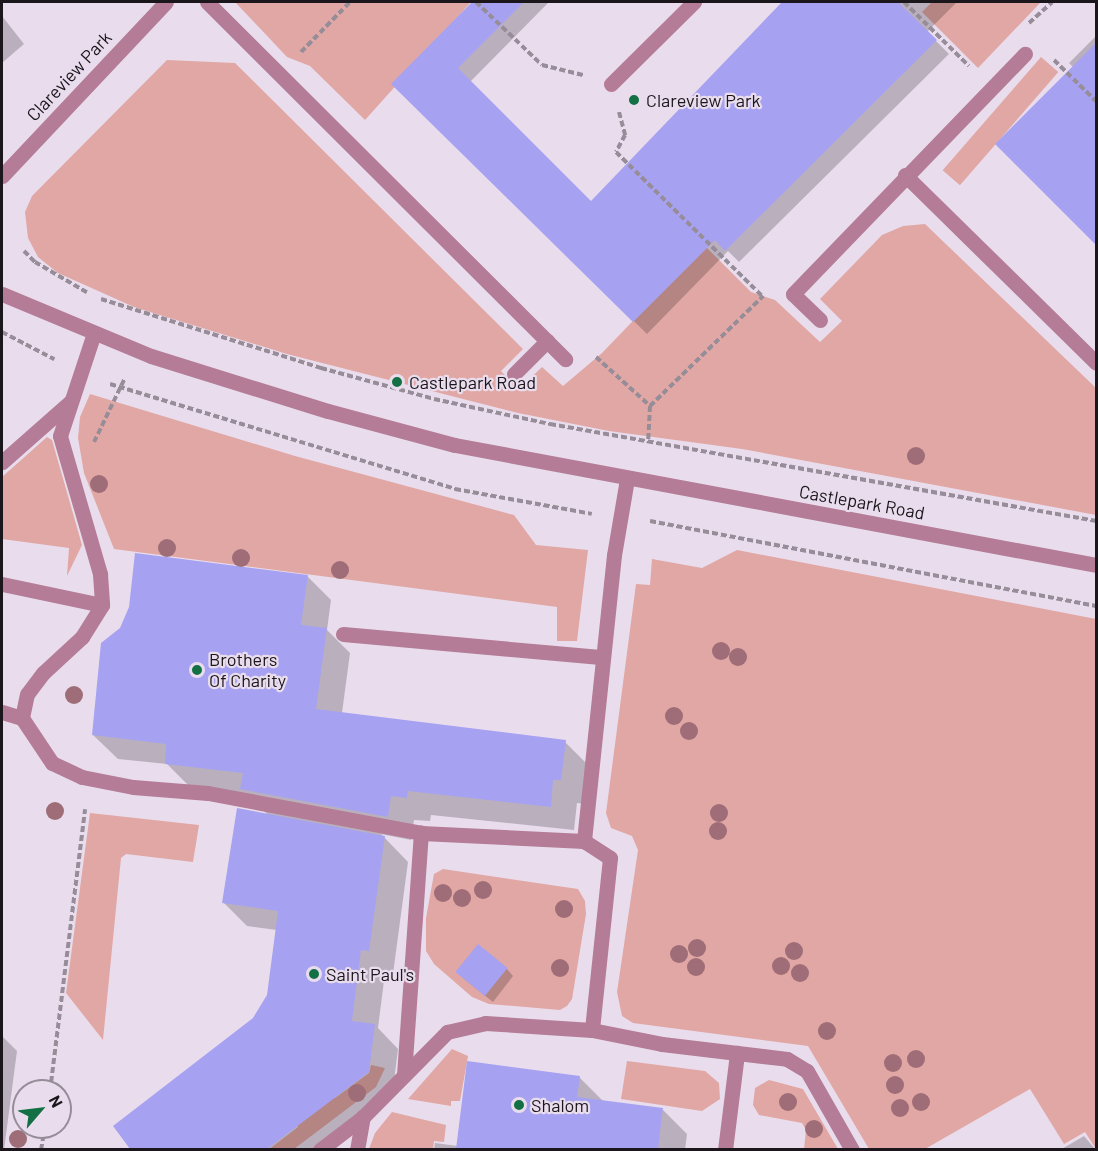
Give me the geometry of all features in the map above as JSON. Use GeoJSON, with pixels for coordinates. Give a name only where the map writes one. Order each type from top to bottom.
{"type":"FeatureCollection","features":[{"type":"Feature","properties":{"kind":"street","name":"Clareview Park"},"geometry":{"type":"LineString","coordinates":[[2,176],[166,2]]}},
{"type":"Feature","properties":{"kind":"street"},"geometry":{"type":"LineString","coordinates":[[207,2],[565,359]]}},
{"type":"Feature","properties":{"kind":"street"},"geometry":{"type":"LineString","coordinates":[[611,84],[694,2]]}},
{"type":"Feature","properties":{"kind":"street"},"geometry":{"type":"LineString","coordinates":[[820,320],[794,294],[904,175],[1025,54]]}},
{"type":"Feature","properties":{"kind":"street"},"geometry":{"type":"LineString","coordinates":[[904,175],[1096,363]]}},
{"type":"Feature","properties":{"kind":"street","name":"Castlepark Road"},"geometry":{"type":"LineString","coordinates":[[2,294],[139,351],[327,411],[455,445],[627,480],[1096,565]]}},
{"type":"Feature","properties":{"kind":"street"},"geometry":{"type":"LineString","coordinates":[[22,718],[27,694],[43,673],[82,637],[102,605],[100,574],[60,436],[94,333]]}},
{"type":"Feature","properties":{"kind":"street"},"geometry":{"type":"LineString","coordinates":[[514,374],[547,341]]}},
{"type":"Feature","properties":{"kind":"street"},"geometry":{"type":"LineString","coordinates":[[2,462],[70,402]]}},
{"type":"Feature","properties":{"kind":"street"},"geometry":{"type":"LineString","coordinates":[[584,841],[603,657],[627,480]]}},
{"type":"Feature","properties":{"kind":"street"},"geometry":{"type":"LineString","coordinates":[[2,584],[102,605]]}},
{"type":"Feature","properties":{"kind":"street"},"geometry":{"type":"LineString","coordinates":[[343,634],[603,657]]}},
{"type":"Feature","properties":{"kind":"street"},"geometry":{"type":"LineString","coordinates":[[2,712],[22,718],[52,763],[89,778],[208,793],[421,833],[584,841],[610,858],[592,1030]]}},
{"type":"Feature","properties":{"kind":"street"},"geometry":{"type":"LineString","coordinates":[[405,1075],[421,833]]}},
{"type":"Feature","properties":{"kind":"street"},"geometry":{"type":"LineString","coordinates":[[320,1149],[363,1117],[447,1032],[485,1023],[592,1030],[663,1044],[787,1059],[807,1071],[852,1149]]}},
{"type":"Feature","properties":{"kind":"street"},"geometry":{"type":"LineString","coordinates":[[725,1149],[737,1053]]}},
{"type":"Feature","properties":{"kind":"street"},"geometry":{"type":"LineString","coordinates":[[357,1149],[363,1117]]}},
{"type":"Feature","properties":{"kind":"path"},"geometry":{"type":"LineString","coordinates":[[279,74],[350,2]]}},
{"type":"Feature","properties":{"kind":"path"},"geometry":{"type":"LineString","coordinates":[[476,2],[542,65],[552,64],[611,84],[625,135],[616,152],[762,296]]}},
{"type":"Feature","properties":{"kind":"path"},"geometry":{"type":"LineString","coordinates":[[904,2],[990,88]]}},
{"type":"Feature","properties":{"kind":"path"},"geometry":{"type":"LineString","coordinates":[[1026,27],[1052,2]]}},
{"type":"Feature","properties":{"kind":"path"},"geometry":{"type":"LineString","coordinates":[[1053,59],[1096,101]]}},
{"type":"Feature","properties":{"kind":"path","name":"Castlepark Road"},"geometry":{"type":"LineString","coordinates":[[24,251],[35,262],[92,295],[187,328],[434,399],[648,442],[1096,521]]}},
{"type":"Feature","properties":{"kind":"path"},"geometry":{"type":"LineString","coordinates":[[647,483],[650,406],[770,288],[794,294]]}},
{"type":"Feature","properties":{"kind":"path"},"geometry":{"type":"LineString","coordinates":[[565,359],[588,350],[650,406]]}},
{"type":"Feature","properties":{"kind":"path"},"geometry":{"type":"LineString","coordinates":[[75,483],[139,351]]}},
{"type":"Feature","properties":{"kind":"path"},"geometry":{"type":"LineString","coordinates":[[51,1079],[89,778]]}},
{"type":"Feature","properties":{"kind":"shaded area"},"geometry":{"type":"Polygon","coordinates":[[[235,2],[471,2],[365,120],[310,66],[287,57],[235,2]]]}},
{"type":"Feature","properties":{"kind":"shaded area"},"geometry":{"type":"Polygon","coordinates":[[[932,2],[1041,2],[978,68],[922,12],[932,2]]]}},
{"type":"Feature","properties":{"kind":"shaded area"},"geometry":{"type":"Polygon","coordinates":[[[1041,57],[1058,72],[960,185],[943,170],[1041,57]]]}},
{"type":"Feature","properties":{"kind":"shaded area"},"geometry":{"type":"Polygon","coordinates":[[[167,60],[235,63],[523,349],[501,371],[519,389],[542,367],[563,386],[602,353],[705,246],[751,292],[775,300],[820,342],[842,321],[820,299],[882,235],[903,226],[925,224],[1096,388],[1096,515],[742,449],[609,431],[518,413],[287,354],[134,307],[58,273],[38,257],[28,238],[25,212],[32,196],[167,60]]]}},
{"type":"Feature","properties":{"kind":"shaded area"},"geometry":{"type":"Polygon","coordinates":[[[90,394],[295,456],[514,515],[536,545],[588,550],[577,641],[557,641],[557,607],[114,549],[84,473],[78,438],[80,417],[90,394]]]}},
{"type":"Feature","properties":{"kind":"shaded area"},"geometry":{"type":"Polygon","coordinates":[[[47,437],[52,440],[82,545],[67,576],[69,548],[2,539],[2,477],[47,437]]]}},
{"type":"Feature","properties":{"kind":"shaded area"},"geometry":{"type":"Polygon","coordinates":[[[737,550],[1096,619],[1096,1149],[1085,1132],[1064,1144],[1030,1089],[925,1149],[869,1149],[808,1046],[633,1023],[622,1016],[617,992],[638,850],[632,836],[611,828],[606,813],[636,584],[650,585],[652,559],[702,568],[737,550]]]}},
{"type":"Feature","properties":{"kind":"shaded area"},"geometry":{"type":"Polygon","coordinates":[[[90,813],[199,825],[193,862],[126,854],[121,858],[103,1040],[66,993],[90,813]]]}},
{"type":"Feature","properties":{"kind":"shaded area"},"geometry":{"type":"Polygon","coordinates":[[[443,869],[578,889],[585,901],[586,914],[572,999],[567,1006],[560,1010],[489,1004],[472,997],[434,964],[426,951],[426,918],[434,874],[443,869]]]}},
{"type":"Feature","properties":{"kind":"shaded area"},"geometry":{"type":"Polygon","coordinates":[[[452,1049],[468,1056],[460,1101],[451,1101],[451,1106],[408,1099],[452,1049]]]}},
{"type":"Feature","properties":{"kind":"shaded area"},"geometry":{"type":"Polygon","coordinates":[[[627,1061],[705,1071],[719,1083],[720,1099],[702,1111],[621,1099],[627,1061]]]}},
{"type":"Feature","properties":{"kind":"shaded area"},"geometry":{"type":"Polygon","coordinates":[[[371,1065],[385,1068],[376,1087],[294,1149],[268,1150],[298,1127],[288,1113],[325,1085],[335,1098],[369,1073],[371,1065]]]}},
{"type":"Feature","properties":{"kind":"shaded area"},"geometry":{"type":"Polygon","coordinates":[[[769,1080],[803,1089],[838,1149],[804,1149],[806,1130],[802,1123],[759,1115],[753,1105],[755,1088],[769,1080]]]}},
{"type":"Feature","properties":{"kind":"shaded area"},"geometry":{"type":"Polygon","coordinates":[[[392,1112],[446,1125],[444,1142],[434,1141],[433,1149],[369,1149],[375,1133],[392,1112]]]}},
{"type":"Feature","properties":{"kind":"building"},"geometry":{"type":"Polygon","coordinates":[[[472,2],[524,2],[458,68],[591,201],[782,2],[898,2],[937,40],[725,251],[715,240],[633,322],[391,84],[472,2]]]}},
{"type":"Feature","properties":{"kind":"building"},"geometry":{"type":"Polygon","coordinates":[[[1096,43],[1096,245],[995,144],[1096,43]]]}},
{"type":"Feature","properties":{"kind":"building","name":"Brothers Of Charity"},"geometry":{"type":"Polygon","coordinates":[[[135,553],[308,575],[301,625],[327,628],[316,709],[566,740],[561,780],[553,780],[551,807],[408,791],[407,798],[391,796],[388,817],[240,789],[243,773],[165,764],[166,744],[92,735],[101,643],[120,628],[129,607],[135,553]]]}},
{"type":"Feature","properties":{"kind":"building","name":"Saint Paul's"},"geometry":{"type":"Polygon","coordinates":[[[237,808],[385,836],[369,951],[361,950],[352,1021],[375,1024],[369,1072],[267,1149],[130,1149],[113,1126],[253,1018],[267,995],[278,911],[222,903],[237,808]]]}},
{"type":"Feature","properties":{"kind":"building"},"geometry":{"type":"Polygon","coordinates":[[[478,944],[508,968],[485,996],[455,972],[478,944]]]}},
{"type":"Feature","properties":{"kind":"building","name":"Shalom"},"geometry":{"type":"Polygon","coordinates":[[[467,1061],[580,1076],[577,1097],[663,1108],[658,1149],[456,1149],[467,1061]]]}},
{"type":"Feature","properties":{"kind":"place","name":"Clareview Park"},"geometry":{"type":"Point","coordinates":[634,100]}},
{"type":"Feature","properties":{"kind":"place","name":"Castlepark Road"},"geometry":{"type":"Point","coordinates":[397,382]}},
{"type":"Feature","properties":{"kind":"place","name":"Brothers Of Charity"},"geometry":{"type":"Point","coordinates":[197,670]}},
{"type":"Feature","properties":{"kind":"place","name":"Saint Paul's"},"geometry":{"type":"Point","coordinates":[314,974]}},
{"type":"Feature","properties":{"kind":"place","name":"Shalom"},"geometry":{"type":"Point","coordinates":[519,1105]}}]}
